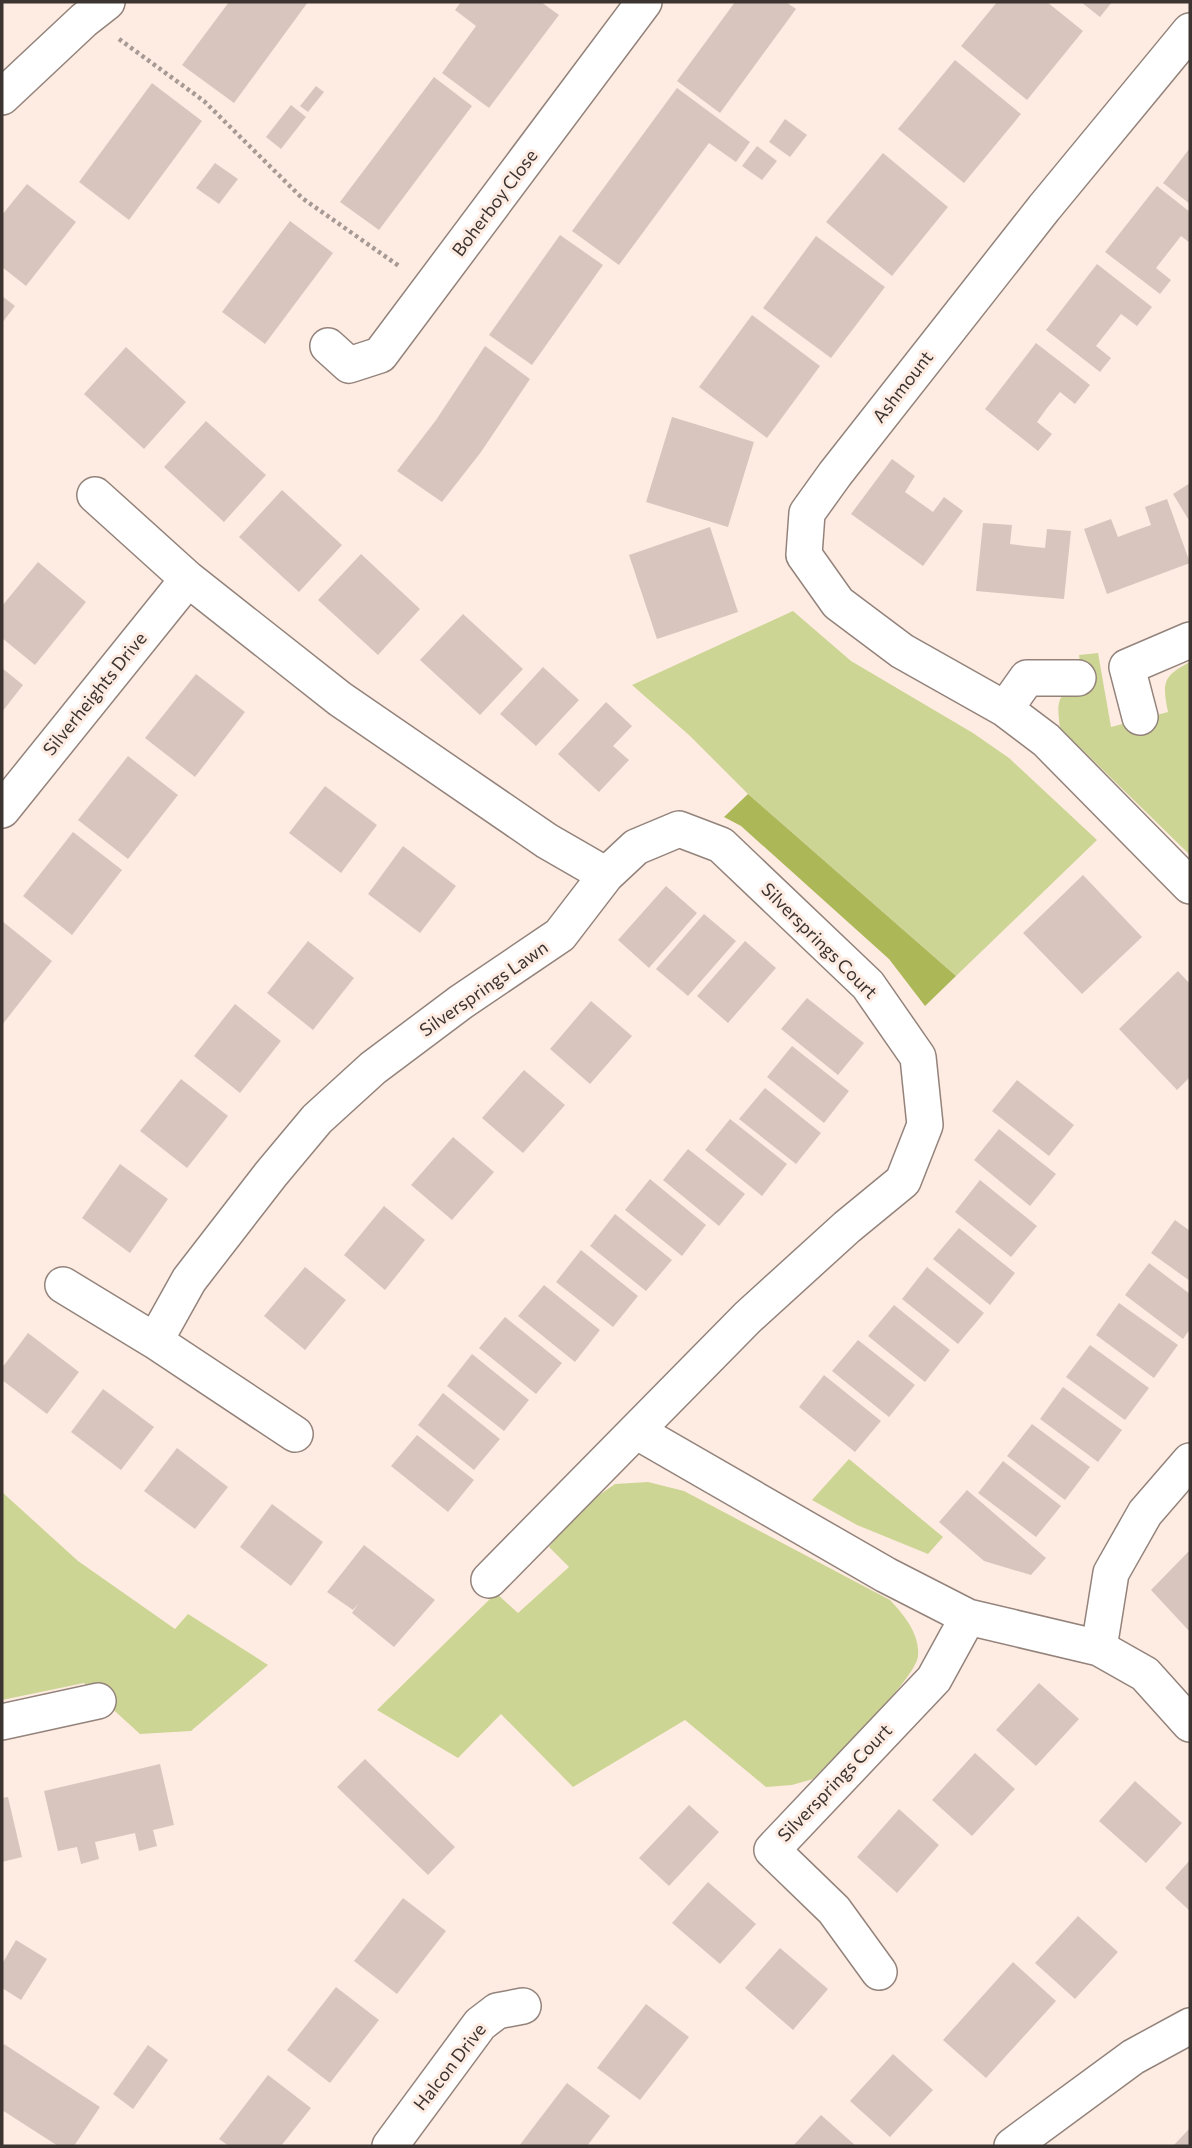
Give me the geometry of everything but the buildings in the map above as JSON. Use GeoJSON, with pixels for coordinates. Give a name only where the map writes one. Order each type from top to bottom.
{"type":"FeatureCollection","features":[{"type":"Feature","properties":{"kind":"street","name":"Boherboy Close"},"geometry":{"type":"LineString","coordinates":[[328,346],[349,365],[380,355],[645,2]]}},
{"type":"Feature","properties":{"kind":"street"},"geometry":{"type":"LineString","coordinates":[[2,97],[96,11]]}},
{"type":"Feature","properties":{"kind":"street","name":"Ashmount"},"geometry":{"type":"LineString","coordinates":[[1190,31],[1044,208],[835,474],[807,513],[804,555],[838,603],[902,651],[1005,709],[1046,740],[1190,886]]}},
{"type":"Feature","properties":{"kind":"street"},"geometry":{"type":"LineString","coordinates":[[95,495],[188,579],[340,699],[547,841],[606,874]]}},
{"type":"Feature","properties":{"kind":"street","name":"Silverheights Drive"},"geometry":{"type":"LineString","coordinates":[[2,810],[188,579]]}},
{"type":"Feature","properties":{"kind":"street"},"geometry":{"type":"LineString","coordinates":[[1140,717],[1127,667],[1190,640]]}},
{"type":"Feature","properties":{"kind":"street"},"geometry":{"type":"LineString","coordinates":[[1005,709],[1027,678],[1078,678]]}},
{"type":"Feature","properties":{"kind":"street","name":"Silversprings Court"},"geometry":{"type":"LineString","coordinates":[[489,1580],[747,1317],[847,1227],[903,1181],[925,1125],[918,1057],[868,985],[721,845],[679,829],[636,847],[606,874]]}},
{"type":"Feature","properties":{"kind":"street","name":"Silversprings Lawn"},"geometry":{"type":"LineString","coordinates":[[155,1341],[189,1280],[317,1119],[373,1068],[461,1002],[560,935],[606,874]]}},
{"type":"Feature","properties":{"kind":"street"},"geometry":{"type":"LineString","coordinates":[[63,1285],[155,1341],[295,1434]]}},
{"type":"Feature","properties":{"kind":"street"},"geometry":{"type":"LineString","coordinates":[[636,1431],[886,1575],[968,1617],[1099,1648],[1145,1674],[1190,1724]]}},
{"type":"Feature","properties":{"kind":"street"},"geometry":{"type":"LineString","coordinates":[[1099,1648],[1111,1573],[1145,1513],[1190,1461]]}},
{"type":"Feature","properties":{"kind":"street","name":"Silversprings Court"},"geometry":{"type":"LineString","coordinates":[[879,1972],[834,1910],[772,1850],[934,1679],[968,1617]]}},
{"type":"Feature","properties":{"kind":"street"},"geometry":{"type":"LineString","coordinates":[[2,1721],[98,1701]]}},
{"type":"Feature","properties":{"kind":"street","name":"Halcon Drive"},"geometry":{"type":"LineString","coordinates":[[390,2146],[480,2024],[496,2011],[523,2006]]}},
{"type":"Feature","properties":{"kind":"street"},"geometry":{"type":"LineString","coordinates":[[1013,2146],[1133,2057],[1190,2026]]}},
{"type":"Feature","properties":{"kind":"path"},"geometry":{"type":"LineString","coordinates":[[96,11],[111,33],[204,101],[302,198],[431,289]]}},
{"type":"Feature","properties":{"kind":"green space"},"geometry":{"type":"Polygon","coordinates":[[[793,611],[851,661],[973,733],[1009,758],[1097,840],[956,976],[748,794],[689,735],[632,685],[793,611]]]}},
{"type":"Feature","properties":{"kind":"green space"},"geometry":{"type":"Polygon","coordinates":[[[1098,653],[1111,727],[1168,712],[1165,694],[1167,681],[1174,672],[1190,662],[1190,855],[1060,728],[1060,700],[1067,692],[1083,688],[1079,655],[1098,653]]]}},
{"type":"Feature","properties":{"kind":"green space"},"geometry":{"type":"Polygon","coordinates":[[[748,794],[956,976],[925,1006],[889,959],[741,826],[724,817],[748,794]]]}},
{"type":"Feature","properties":{"kind":"green space"},"geometry":{"type":"Polygon","coordinates":[[[849,1459],[943,1537],[928,1554],[857,1525],[812,1500],[849,1459]]]}},
{"type":"Feature","properties":{"kind":"green space"},"geometry":{"type":"Polygon","coordinates":[[[648,1482],[684,1491],[890,1600],[910,1625],[918,1648],[914,1667],[889,1699],[813,1779],[792,1785],[766,1787],[685,1720],[573,1787],[501,1714],[458,1758],[377,1710],[496,1593],[518,1613],[569,1567],[549,1547],[582,1507],[615,1484],[648,1482]]]}},
{"type":"Feature","properties":{"kind":"green space"},"geometry":{"type":"Polygon","coordinates":[[[2,1492],[78,1561],[175,1629],[188,1614],[268,1665],[191,1731],[140,1734],[84,1683],[2,1700],[2,1492]]]}}]}
